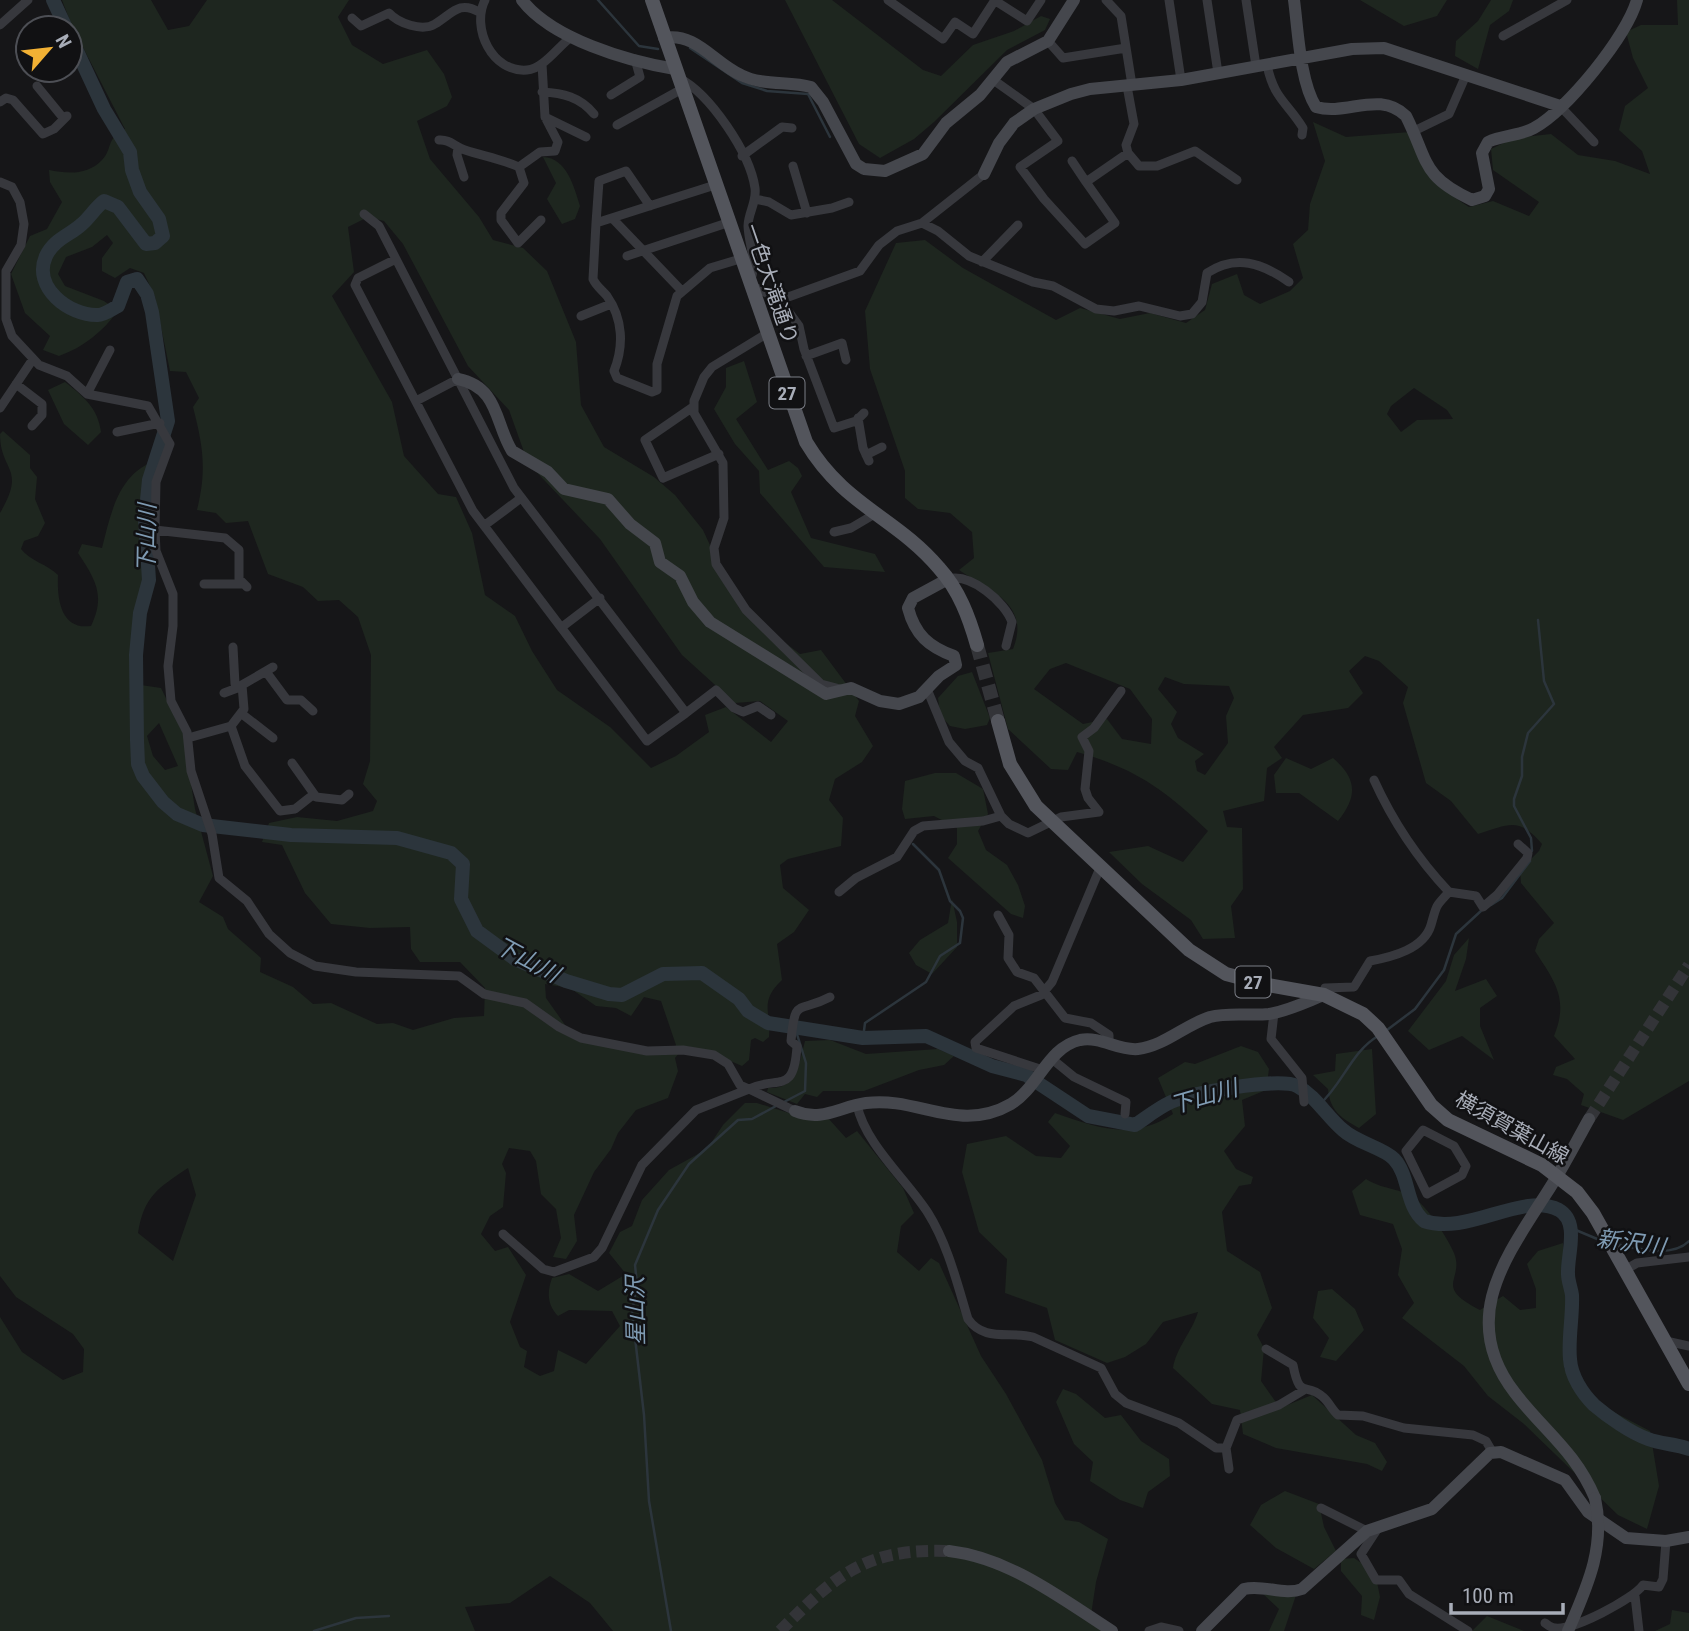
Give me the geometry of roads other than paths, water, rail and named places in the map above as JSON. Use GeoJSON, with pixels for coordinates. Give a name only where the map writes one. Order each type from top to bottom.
{"type":"FeatureCollection","features":[{"type":"Feature","properties":{"kind":"main road","name":"一色大滝通り"},"geometry":{"type":"LineString","coordinates":[[652,0],[791,406],[811,451],[829,476],[926,554],[948,579],[970,621],[977,645]]}},
{"type":"Feature","properties":{"kind":"main road","name":"横須賀葉山線"},"geometry":{"type":"LineString","coordinates":[[998,721],[1016,777],[1051,822],[1189,950],[1215,967],[1246,980],[1324,995],[1363,1014],[1378,1028],[1425,1099],[1448,1120],[1542,1165],[1553,1182],[1577,1192],[1593,1213],[1689,1384]]}},
{"type":"Feature","properties":{"kind":"street"},"geometry":{"type":"LineString","coordinates":[[0,25],[28,0]]}},
{"type":"Feature","properties":{"kind":"street"},"geometry":{"type":"LineString","coordinates":[[485,0],[480,12],[481,33],[498,59],[526,71],[542,64],[570,38]]}},
{"type":"Feature","properties":{"kind":"street"},"geometry":{"type":"LineString","coordinates":[[522,0],[541,20],[570,38],[635,59],[678,78],[700,92],[711,105],[752,177],[755,199],[748,220],[755,270],[749,284],[780,300],[799,326],[806,356],[834,428],[861,416],[867,458],[882,447]]}},
{"type":"Feature","properties":{"kind":"street"},"geometry":{"type":"LineString","coordinates":[[888,0],[943,39],[955,22],[972,34],[995,0],[1027,22],[1041,0]]}},
{"type":"Feature","properties":{"kind":"street"},"geometry":{"type":"LineString","coordinates":[[664,38],[693,41],[724,65],[751,79],[811,87],[823,103],[849,156],[856,164],[871,171],[903,165],[923,154],[946,123],[973,102],[1007,62],[1048,41],[1074,0]]}},
{"type":"Feature","properties":{"kind":"street"},"geometry":{"type":"LineString","coordinates":[[1106,0],[1121,16],[1126,48],[1134,124],[1126,145],[1128,153],[1139,166],[1157,166],[1195,151],[1237,180]]}},
{"type":"Feature","properties":{"kind":"street"},"geometry":{"type":"LineString","coordinates":[[1169,0],[1181,80]]}},
{"type":"Feature","properties":{"kind":"street"},"geometry":{"type":"LineString","coordinates":[[1207,0],[1218,73]]}},
{"type":"Feature","properties":{"kind":"street"},"geometry":{"type":"LineString","coordinates":[[1246,0],[1261,66],[1275,92],[1303,128],[1301,135]]}},
{"type":"Feature","properties":{"kind":"street"},"geometry":{"type":"LineString","coordinates":[[1294,0],[1311,100],[1316,107],[1325,110],[1390,104],[1406,116],[1429,168],[1439,183],[1472,200],[1478,200],[1489,189],[1482,153],[1488,142],[1536,127],[1559,106],[1604,59],[1633,12],[1637,0]]}},
{"type":"Feature","properties":{"kind":"street"},"geometry":{"type":"LineString","coordinates":[[1503,36],[1567,0]]}},
{"type":"Feature","properties":{"kind":"street"},"geometry":{"type":"LineString","coordinates":[[352,18],[362,26],[370,25],[385,13],[401,24],[430,25],[458,7],[470,6],[480,12]]}},
{"type":"Feature","properties":{"kind":"street"},"geometry":{"type":"LineString","coordinates":[[1048,41],[1063,58],[1126,48]]}},
{"type":"Feature","properties":{"kind":"street"},"geometry":{"type":"LineString","coordinates":[[780,300],[860,271],[879,245],[897,231],[922,223],[984,174],[1006,131],[1034,109],[1090,89],[1181,80],[1377,47],[1559,106],[1594,142]]}},
{"type":"Feature","properties":{"kind":"street"},"geometry":{"type":"LineString","coordinates":[[611,94],[640,76],[635,59]]}},
{"type":"Feature","properties":{"kind":"street"},"geometry":{"type":"LineString","coordinates":[[519,167],[540,152],[555,151],[558,142],[545,117],[542,64]]}},
{"type":"Feature","properties":{"kind":"street"},"geometry":{"type":"LineString","coordinates":[[1414,131],[1448,114],[1466,75]]}},
{"type":"Feature","properties":{"kind":"street"},"geometry":{"type":"LineString","coordinates":[[617,125],[678,78]]}},
{"type":"Feature","properties":{"kind":"street"},"geometry":{"type":"LineString","coordinates":[[992,79],[1034,109],[1058,141],[1020,167],[1044,200],[1086,244],[1115,223],[1072,161]]}},
{"type":"Feature","properties":{"kind":"street"},"geometry":{"type":"LineString","coordinates":[[0,102],[6,98],[13,100],[43,134],[65,117],[37,86]]}},
{"type":"Feature","properties":{"kind":"street"},"geometry":{"type":"LineString","coordinates":[[542,92],[561,93],[584,103],[594,114]]}},
{"type":"Feature","properties":{"kind":"street"},"geometry":{"type":"LineString","coordinates":[[545,117],[586,137]]}},
{"type":"Feature","properties":{"kind":"street"},"geometry":{"type":"LineString","coordinates":[[742,156],[782,127],[792,128]]}},
{"type":"Feature","properties":{"kind":"street"},"geometry":{"type":"LineString","coordinates":[[439,139],[446,139],[458,146],[519,167]]}},
{"type":"Feature","properties":{"kind":"street"},"geometry":{"type":"LineString","coordinates":[[458,146],[457,155],[464,177]]}},
{"type":"Feature","properties":{"kind":"street"},"geometry":{"type":"LineString","coordinates":[[1086,182],[1128,153]]}},
{"type":"Feature","properties":{"kind":"street"},"geometry":{"type":"LineString","coordinates":[[793,166],[807,213]]}},
{"type":"Feature","properties":{"kind":"street"},"geometry":{"type":"LineString","coordinates":[[519,167],[524,183],[501,214],[501,219],[518,243],[541,220]]}},
{"type":"Feature","properties":{"kind":"street"},"geometry":{"type":"LineString","coordinates":[[650,206],[626,171],[599,181],[593,279],[611,304],[622,338],[621,355],[614,371],[617,378],[652,392],[658,386],[657,363],[673,303],[681,290],[710,268],[740,259]]}},
{"type":"Feature","properties":{"kind":"street"},"geometry":{"type":"LineString","coordinates":[[0,182],[12,187],[20,202],[24,224],[21,245],[4,268],[6,319],[12,336],[33,359],[45,368],[66,376],[87,394],[145,405],[152,410],[170,444],[156,482],[155,530],[156,551],[170,579],[173,594],[173,626],[168,666],[171,701],[188,738],[191,771],[212,834],[219,878],[247,901],[269,934],[301,960],[315,966],[356,972],[459,976],[484,994],[525,1003],[559,1027],[581,1038],[647,1051],[683,1050],[714,1055],[728,1064],[740,1085],[794,1111],[822,1116],[857,1105],[900,1104],[962,1117],[1006,1107],[1030,1087],[1065,1046],[1081,1040],[1140,1049],[1214,1016],[1274,1013],[1324,995],[1325,988],[1354,987],[1370,961],[1395,957],[1424,938],[1431,925],[1433,910],[1450,892]]}},
{"type":"Feature","properties":{"kind":"street"},"geometry":{"type":"LineString","coordinates":[[596,223],[715,185]]}},
{"type":"Feature","properties":{"kind":"street"},"geometry":{"type":"LineString","coordinates":[[755,199],[769,202],[791,215],[849,202]]}},
{"type":"Feature","properties":{"kind":"street"},"geometry":{"type":"LineString","coordinates":[[364,214],[379,226],[522,498],[685,713]]}},
{"type":"Feature","properties":{"kind":"street"},"geometry":{"type":"LineString","coordinates":[[612,218],[681,290]]}},
{"type":"Feature","properties":{"kind":"street"},"geometry":{"type":"LineString","coordinates":[[627,256],[727,223]]}},
{"type":"Feature","properties":{"kind":"street"},"geometry":{"type":"LineString","coordinates":[[922,223],[938,231],[960,252],[1053,286],[1096,309],[1114,311],[1139,306],[1180,316],[1198,309],[1207,272]]}},
{"type":"Feature","properties":{"kind":"street"},"geometry":{"type":"LineString","coordinates":[[982,262],[1018,225]]}},
{"type":"Feature","properties":{"kind":"street"},"geometry":{"type":"LineString","coordinates":[[396,259],[358,278],[355,285],[473,511],[647,741],[716,690],[734,708],[743,712],[758,706],[771,715]]}},
{"type":"Feature","properties":{"kind":"street"},"geometry":{"type":"LineString","coordinates":[[1196,273],[1207,272],[1226,263],[1254,263],[1289,282]]}},
{"type":"Feature","properties":{"kind":"street"},"geometry":{"type":"LineString","coordinates":[[581,316],[611,304]]}},
{"type":"Feature","properties":{"kind":"street"},"geometry":{"type":"LineString","coordinates":[[719,454],[663,478],[645,440],[693,407],[704,377],[712,367],[766,334]]}},
{"type":"Feature","properties":{"kind":"street"},"geometry":{"type":"LineString","coordinates":[[806,356],[842,343],[846,360]]}},
{"type":"Feature","properties":{"kind":"street"},"geometry":{"type":"LineString","coordinates":[[87,394],[110,349]]}},
{"type":"Feature","properties":{"kind":"street"},"geometry":{"type":"LineString","coordinates":[[0,408],[33,359]]}},
{"type":"Feature","properties":{"kind":"street"},"geometry":{"type":"LineString","coordinates":[[416,401],[458,379],[468,381],[491,401],[499,415],[509,446],[516,455],[542,467],[564,489],[608,499],[630,524],[650,538],[660,562],[680,576],[693,602],[710,622],[819,691],[831,694],[856,689],[880,701],[899,704],[919,697],[956,666],[957,658],[923,641],[908,608],[913,598],[956,577],[974,584],[1003,605],[1012,622],[1006,646]]}},
{"type":"Feature","properties":{"kind":"street"},"geometry":{"type":"LineString","coordinates":[[16,384],[42,404],[42,415],[32,426]]}},
{"type":"Feature","properties":{"kind":"street"},"geometry":{"type":"LineString","coordinates":[[693,407],[723,463],[724,518],[714,548],[716,564],[746,610],[813,677],[821,684],[844,690]]}},
{"type":"Feature","properties":{"kind":"street"},"geometry":{"type":"LineString","coordinates":[[117,432],[161,425]]}},
{"type":"Feature","properties":{"kind":"street"},"geometry":{"type":"LineString","coordinates":[[485,525],[522,498]]}},
{"type":"Feature","properties":{"kind":"street"},"geometry":{"type":"LineString","coordinates":[[834,532],[851,528],[873,514]]}},
{"type":"Feature","properties":{"kind":"street"},"geometry":{"type":"LineString","coordinates":[[155,530],[182,531],[230,540],[239,551],[244,585],[204,583]]}},
{"type":"Feature","properties":{"kind":"street"},"geometry":{"type":"LineString","coordinates":[[562,626],[600,598]]}},
{"type":"Feature","properties":{"kind":"street"},"geometry":{"type":"LineString","coordinates":[[233,647],[235,684],[241,688]]}},
{"type":"Feature","properties":{"kind":"street"},"geometry":{"type":"LineString","coordinates":[[188,738],[231,726],[242,714],[241,688],[245,682],[270,670],[287,700],[300,700],[313,711]]}},
{"type":"Feature","properties":{"kind":"street"},"geometry":{"type":"LineString","coordinates":[[223,693],[241,688]]}},
{"type":"Feature","properties":{"kind":"street"},"geometry":{"type":"LineString","coordinates":[[928,689],[949,742],[965,761],[978,768],[1001,816],[1009,824],[1028,833],[1051,822],[1099,812],[1088,798],[1085,789],[1088,751],[1082,737],[1094,728],[1121,691]]}},
{"type":"Feature","properties":{"kind":"street"},"geometry":{"type":"LineString","coordinates":[[242,714],[273,738]]}},
{"type":"Feature","properties":{"kind":"street"},"geometry":{"type":"LineString","coordinates":[[231,726],[245,766],[280,811],[295,809],[314,794]]}},
{"type":"Feature","properties":{"kind":"street"},"geometry":{"type":"LineString","coordinates":[[292,763],[316,797],[342,800],[349,794]]}},
{"type":"Feature","properties":{"kind":"street"},"geometry":{"type":"LineString","coordinates":[[1374,780],[1389,814],[1425,866],[1450,892],[1476,896],[1483,907],[1497,895],[1527,858],[1528,853],[1518,844]]}},
{"type":"Feature","properties":{"kind":"street"},"geometry":{"type":"LineString","coordinates":[[839,892],[856,878],[897,857],[914,831],[922,826],[983,821],[1001,816]]}},
{"type":"Feature","properties":{"kind":"street"},"geometry":{"type":"LineString","coordinates":[[1042,1072],[974,1045],[1014,1006],[1043,992],[1052,982],[1100,868]]}},
{"type":"Feature","properties":{"kind":"street"},"geometry":{"type":"LineString","coordinates":[[998,915],[1009,935],[1008,958],[1017,972],[1034,978],[1065,1018],[1091,1023],[1109,1035],[1109,1044]]}},
{"type":"Feature","properties":{"kind":"street"},"geometry":{"type":"LineString","coordinates":[[503,1234],[542,1269],[554,1272],[594,1256],[602,1248],[642,1165],[696,1110],[752,1091],[758,1085],[777,1085],[789,1077],[796,1064],[797,1046],[791,1041],[799,1007],[830,997]]}},
{"type":"Feature","properties":{"kind":"street"},"geometry":{"type":"LineString","coordinates":[[1274,1013],[1271,1039],[1303,1078],[1304,1102]]}},
{"type":"Feature","properties":{"kind":"street"},"geometry":{"type":"LineString","coordinates":[[1052,1059],[1074,1077],[1126,1102],[1125,1114]]}},
{"type":"Feature","properties":{"kind":"street"},"geometry":{"type":"LineString","coordinates":[[857,1105],[859,1117],[942,1237],[968,1319],[975,1329],[990,1335],[1022,1334],[1033,1337],[1101,1368],[1115,1394],[1126,1403],[1179,1423],[1216,1448],[1226,1448]]}},
{"type":"Feature","properties":{"kind":"street"},"geometry":{"type":"LineString","coordinates":[[1576,1629],[1597,1553],[1600,1518],[1595,1499],[1573,1455],[1514,1391],[1492,1350],[1488,1310],[1500,1270],[1589,1119]]}},
{"type":"Feature","properties":{"kind":"street"},"geometry":{"type":"LineString","coordinates":[[1454,1146],[1462,1126]]}},
{"type":"Feature","properties":{"kind":"street"},"geometry":{"type":"LineString","coordinates":[[1423,1130],[1454,1146],[1465,1166],[1462,1175],[1427,1194],[1406,1151],[1423,1130]]}},
{"type":"Feature","properties":{"kind":"street"},"geometry":{"type":"LineString","coordinates":[[1625,1270],[1637,1263],[1689,1257]]}},
{"type":"Feature","properties":{"kind":"street"},"geometry":{"type":"LineString","coordinates":[[1666,1341],[1689,1346]]}},
{"type":"Feature","properties":{"kind":"street"},"geometry":{"type":"LineString","coordinates":[[1266,1349],[1293,1365],[1296,1381],[1304,1390],[1322,1396],[1338,1415],[1363,1416],[1404,1428],[1473,1435],[1486,1441],[1493,1453]]}},
{"type":"Feature","properties":{"kind":"street"},"geometry":{"type":"LineString","coordinates":[[1229,1469],[1226,1448],[1237,1420],[1279,1405],[1304,1390]]}},
{"type":"Feature","properties":{"kind":"street"},"geometry":{"type":"LineString","coordinates":[[1202,1631],[1244,1589],[1302,1589],[1373,1529],[1432,1509],[1493,1453],[1502,1452],[1564,1480],[1588,1512],[1615,1534],[1643,1541],[1689,1537]]}},
{"type":"Feature","properties":{"kind":"street"},"geometry":{"type":"LineString","coordinates":[[1321,1508],[1373,1529]]}},
{"type":"Feature","properties":{"kind":"street"},"geometry":{"type":"LineString","coordinates":[[1373,1529],[1360,1554],[1376,1580],[1399,1580],[1409,1594],[1468,1631]]}},
{"type":"Feature","properties":{"kind":"street"},"geometry":{"type":"LineString","coordinates":[[1545,1623],[1555,1629],[1576,1629],[1635,1596],[1643,1585],[1659,1587],[1663,1579],[1666,1541]]}},
{"type":"Feature","properties":{"kind":"street"},"geometry":{"type":"LineString","coordinates":[[949,1551],[990,1560],[1027,1577],[1112,1631]]}},
{"type":"Feature","properties":{"kind":"street"},"geometry":{"type":"LineString","coordinates":[[1635,1596],[1639,1631]]}},
{"type":"Feature","properties":{"kind":"street"},"geometry":{"type":"LineString","coordinates":[[1149,1631],[1161,1627],[1179,1631]]}},
{"type":"Feature","properties":{"kind":"waterway","name":"下山川"},"geometry":{"type":"LineString","coordinates":[[53,0],[60,14]]}},
{"type":"Feature","properties":{"kind":"waterway"},"geometry":{"type":"LineString","coordinates":[[598,0],[639,46],[658,49]]}},
{"type":"Feature","properties":{"kind":"waterway"},"geometry":{"type":"LineString","coordinates":[[690,48],[742,83],[767,91],[808,94],[830,137]]}},
{"type":"Feature","properties":{"kind":"waterway","name":"下山川"},"geometry":{"type":"LineString","coordinates":[[84,66],[104,109],[130,152],[132,170],[140,192],[159,219],[163,236],[155,243],[146,244],[118,207],[104,201],[82,224],[53,246],[46,256],[44,278],[49,289],[65,305],[76,311],[98,315],[118,306],[127,282],[137,279],[147,294],[152,312],[168,421],[149,480],[145,520],[149,580],[140,613],[136,655],[137,740],[138,764],[143,776],[163,802],[177,814],[203,825],[291,835],[397,838],[451,853],[463,864],[461,899],[477,931],[515,959],[566,981],[609,994],[622,995],[663,974],[702,973],[739,999],[748,1011],[768,1023],[863,1038],[926,1036],[992,1066],[1026,1075],[1088,1116],[1135,1125],[1166,1104],[1196,1094],[1272,1083],[1297,1086],[1310,1095],[1349,1135],[1394,1159],[1403,1174],[1414,1207],[1424,1221],[1459,1223],[1529,1206],[1545,1206],[1565,1215],[1571,1231],[1568,1274],[1572,1295],[1570,1359],[1578,1384],[1594,1405],[1627,1429],[1653,1441],[1689,1449]]}},
{"type":"Feature","properties":{"kind":"waterway"},"geometry":{"type":"LineString","coordinates":[[1532,851],[1531,838],[1514,806],[1514,799],[1522,776],[1522,757],[1528,733],[1554,704],[1544,681],[1538,620]]}},
{"type":"Feature","properties":{"kind":"waterway"},"geometry":{"type":"LineString","coordinates":[[863,1038],[865,1023],[926,982],[940,956],[960,943],[963,918],[960,911],[950,901],[939,870],[913,844]]}},
{"type":"Feature","properties":{"kind":"waterway"},"geometry":{"type":"LineString","coordinates":[[1491,905],[1502,898],[1530,861]]}},
{"type":"Feature","properties":{"kind":"waterway"},"geometry":{"type":"LineString","coordinates":[[1387,1030],[1415,1009],[1444,970],[1456,934],[1482,910]]}},
{"type":"Feature","properties":{"kind":"waterway","name":"星山沢"},"geometry":{"type":"LineString","coordinates":[[782,1103],[805,1091],[806,1063],[796,1031]]}},
{"type":"Feature","properties":{"kind":"waterway"},"geometry":{"type":"LineString","coordinates":[[1319,1105],[1335,1088],[1354,1059],[1378,1036]]}},
{"type":"Feature","properties":{"kind":"waterway","name":"星山沢"},"geometry":{"type":"LineString","coordinates":[[671,1631],[649,1501],[644,1415],[632,1312],[637,1284],[635,1265],[658,1210],[689,1164],[738,1120],[752,1119],[776,1106]]}},
{"type":"Feature","properties":{"kind":"waterway","name":"新沢川"},"geometry":{"type":"LineString","coordinates":[[1571,1228],[1602,1241]]}},
{"type":"Feature","properties":{"kind":"waterway","name":"新沢川"},"geometry":{"type":"LineString","coordinates":[[1616,1244],[1664,1251],[1689,1241]]}},
{"type":"Feature","properties":{"kind":"waterway"},"geometry":{"type":"LineString","coordinates":[[314,1631],[356,1618],[389,1616]]}},
{"type":"Feature","properties":{"kind":"tunnel"},"geometry":{"type":"LineString","coordinates":[[977,645],[998,721]]}},
{"type":"Feature","properties":{"kind":"tunnel"},"geometry":{"type":"LineString","coordinates":[[1589,1119],[1689,965]]}},
{"type":"Feature","properties":{"kind":"tunnel"},"geometry":{"type":"LineString","coordinates":[[780,1631],[819,1594],[855,1568],[896,1554],[949,1551]]}}]}
